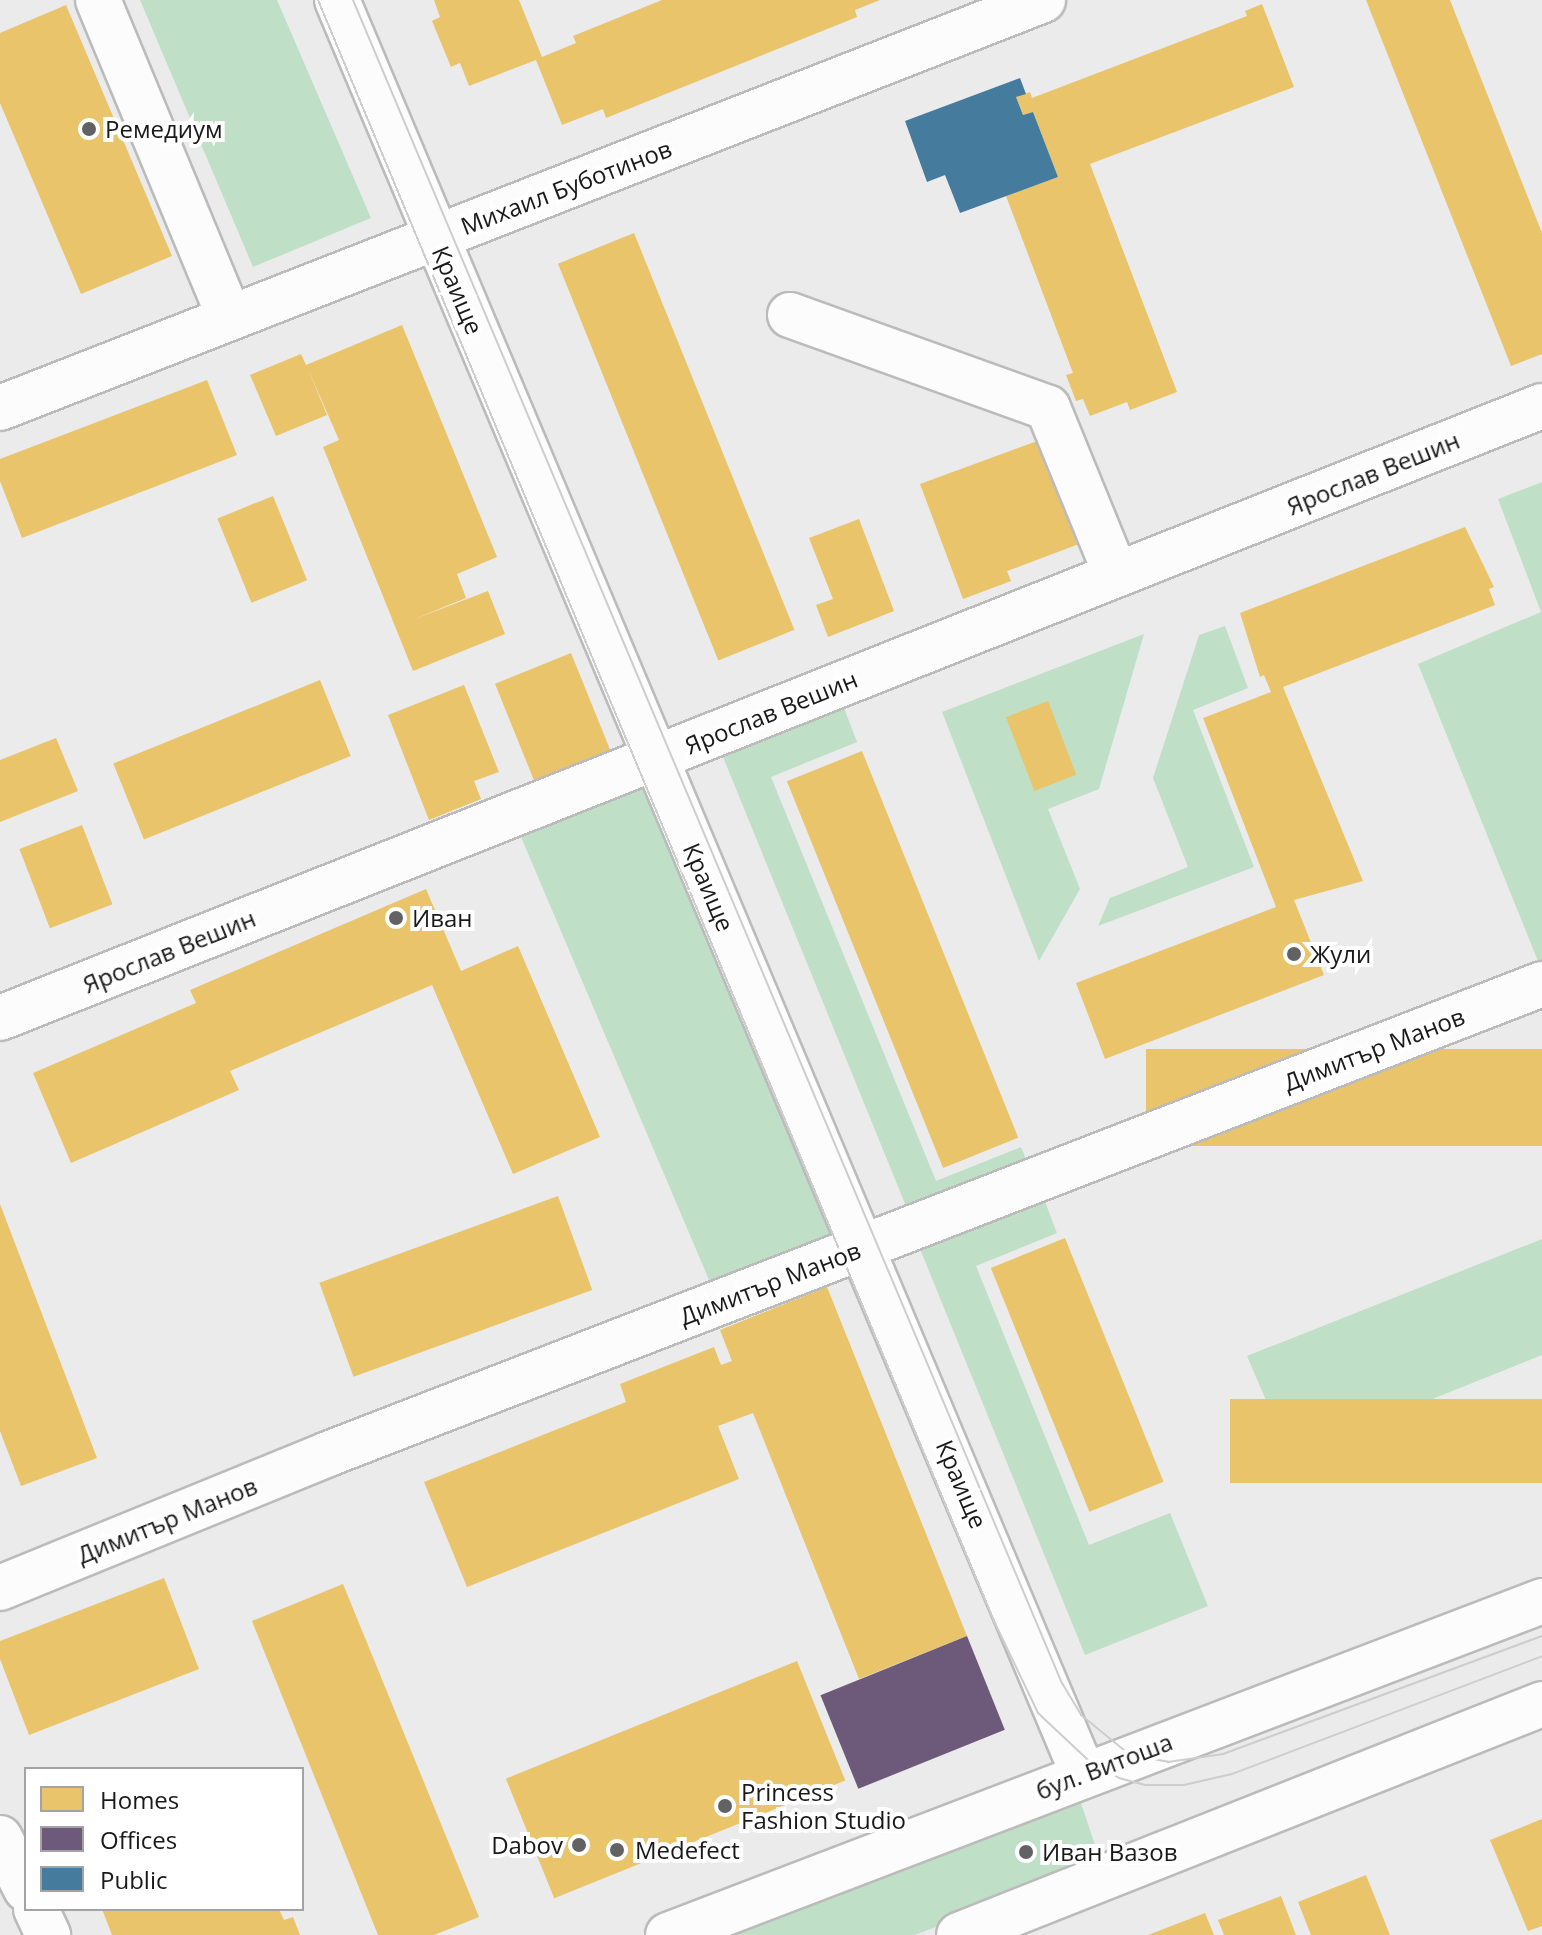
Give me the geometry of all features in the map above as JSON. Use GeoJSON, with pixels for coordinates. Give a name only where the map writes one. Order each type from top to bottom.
{"type":"FeatureCollection","features":[{"type":"Feature","properties":{"kind":"street"},"geometry":{"type":"LineString","coordinates":[[98,0],[230,318]]}},
{"type":"Feature","properties":{"kind":"street","name":"Краище"},"geometry":{"type":"LineString","coordinates":[[337,0],[1083,1774]]}},
{"type":"Feature","properties":{"kind":"street","name":"Михаил Буботинов"},"geometry":{"type":"LineString","coordinates":[[0,408],[1043,0]]}},
{"type":"Feature","properties":{"kind":"street"},"geometry":{"type":"LineString","coordinates":[[790,315],[1048,408],[1116,575]]}},
{"type":"Feature","properties":{"kind":"street","name":"Ярослав Вешин"},"geometry":{"type":"LineString","coordinates":[[0,1018],[1542,406]]}},
{"type":"Feature","properties":{"kind":"street","name":"Димитър Манов"},"geometry":{"type":"LineString","coordinates":[[0,1588],[328,1454],[1542,984]]}},
{"type":"Feature","properties":{"kind":"street","name":"бул. Витоша"},"geometry":{"type":"LineString","coordinates":[[668,1935],[1542,1601]]}},
{"type":"Feature","properties":{"kind":"street"},"geometry":{"type":"LineString","coordinates":[[968,1933],[1542,1704]]}},
{"type":"Feature","properties":{"kind":"street"},"geometry":{"type":"LineString","coordinates":[[0,1838],[24,1885]]}},
{"type":"Feature","properties":{"kind":"street"},"geometry":{"type":"LineString","coordinates":[[37,1911],[48,1935]]}},
{"type":"Feature","properties":{"kind":"green space"},"geometry":{"type":"Polygon","coordinates":[[[140,0],[277,0],[371,218],[253,267],[140,0]]]}},
{"type":"Feature","properties":{"kind":"green space"},"geometry":{"type":"Polygon","coordinates":[[[1542,482],[1540,966],[1418,664],[1541,612],[1498,499],[1542,482]]]}},
{"type":"Feature","properties":{"kind":"green space"},"geometry":{"type":"Polygon","coordinates":[[[1225,626],[1248,688],[1193,710],[1254,867],[1098,926],[1110,898],[1188,867],[1153,778],[1199,635],[1225,626]]]}},
{"type":"Feature","properties":{"kind":"green space"},"geometry":{"type":"Polygon","coordinates":[[[1144,634],[1099,789],[1048,809],[1080,889],[1039,961],[942,712],[1144,634]]]}},
{"type":"Feature","properties":{"kind":"green space"},"geometry":{"type":"Polygon","coordinates":[[[844,708],[857,742],[771,777],[936,1181],[1021,1147],[1027,1162],[908,1211],[723,757],[844,708]]]}},
{"type":"Feature","properties":{"kind":"green space"},"geometry":{"type":"Polygon","coordinates":[[[636,765],[843,1254],[720,1306],[513,817],[636,765]]]}},
{"type":"Feature","properties":{"kind":"green space"},"geometry":{"type":"Polygon","coordinates":[[[1042,1194],[1057,1233],[976,1266],[1089,1545],[1170,1513],[1208,1606],[1085,1655],[918,1244],[1042,1194]]]}},
{"type":"Feature","properties":{"kind":"green space"},"geometry":{"type":"Polygon","coordinates":[[[1542,1239],[1542,1355],[1290,1456],[1247,1356],[1542,1239]]]}},
{"type":"Feature","properties":{"kind":"green space"},"geometry":{"type":"Polygon","coordinates":[[[1079,1797],[1101,1863],[915,1935],[711,1935],[1079,1797]]]}},
{"type":"Feature","properties":{"kind":"building: Homes"},"geometry":{"type":"Polygon","coordinates":[[[434,0],[519,0],[542,57],[576,43],[573,36],[662,0],[880,0],[855,10],[857,17],[606,118],[603,109],[562,125],[536,60],[469,86],[460,63],[451,67],[432,21],[440,17],[434,0]]]}},
{"type":"Feature","properties":{"kind":"building: Homes"},"geometry":{"type":"Polygon","coordinates":[[[1366,0],[1450,0],[1542,233],[1542,354],[1511,366],[1366,0]]]}},
{"type":"Feature","properties":{"kind":"building: Homes"},"geometry":{"type":"Polygon","coordinates":[[[1262,4],[1294,87],[1090,164],[1177,392],[1130,410],[1127,402],[1090,416],[1083,399],[1076,401],[1066,375],[1073,373],[1006,196],[1058,177],[1033,112],[1023,115],[1016,97],[1030,92],[1032,98],[1247,16],[1245,11],[1262,4]]]}},
{"type":"Feature","properties":{"kind":"building: Homes"},"geometry":{"type":"Polygon","coordinates":[[[66,5],[172,256],[81,294],[0,103],[0,33],[66,5]]]}},
{"type":"Feature","properties":{"kind":"building: Homes"},"geometry":{"type":"Polygon","coordinates":[[[634,233],[794,630],[718,661],[558,264],[634,233]]]}},
{"type":"Feature","properties":{"kind":"building: Homes"},"geometry":{"type":"Polygon","coordinates":[[[402,325],[497,557],[457,574],[466,598],[412,620],[488,591],[505,634],[413,671],[323,447],[339,440],[308,369],[327,415],[276,436],[250,375],[301,354],[306,365],[402,325]]]}},
{"type":"Feature","properties":{"kind":"building: Homes"},"geometry":{"type":"Polygon","coordinates":[[[207,380],[237,455],[22,538],[0,481],[0,459],[207,380]]]}},
{"type":"Feature","properties":{"kind":"building: Homes"},"geometry":{"type":"Polygon","coordinates":[[[1040,440],[1079,544],[1007,571],[1011,581],[963,599],[920,484],[1040,440]]]}},
{"type":"Feature","properties":{"kind":"building: Homes"},"geometry":{"type":"Polygon","coordinates":[[[273,496],[307,580],[251,603],[217,518],[273,496]]]}},
{"type":"Feature","properties":{"kind":"building: Homes"},"geometry":{"type":"Polygon","coordinates":[[[859,519],[894,611],[828,637],[816,605],[833,599],[809,538],[859,519]]]}},
{"type":"Feature","properties":{"kind":"building: Homes"},"geometry":{"type":"Polygon","coordinates":[[[1465,527],[1494,587],[1489,589],[1495,605],[1283,687],[1363,881],[1294,900],[1324,975],[1105,1059],[1076,983],[1276,907],[1203,718],[1271,692],[1264,675],[1260,677],[1240,613],[1465,527]]]}},
{"type":"Feature","properties":{"kind":"building: Homes"},"geometry":{"type":"Polygon","coordinates":[[[571,653],[611,751],[535,782],[495,684],[571,653]]]}},
{"type":"Feature","properties":{"kind":"building: Homes"},"geometry":{"type":"Polygon","coordinates":[[[320,680],[351,756],[144,840],[113,764],[320,680]]]}},
{"type":"Feature","properties":{"kind":"building: Homes"},"geometry":{"type":"Polygon","coordinates":[[[464,685],[499,772],[474,781],[481,799],[429,820],[388,715],[464,685]]]}},
{"type":"Feature","properties":{"kind":"building: Homes"},"geometry":{"type":"Polygon","coordinates":[[[1048,701],[1076,775],[1034,791],[1006,717],[1048,701]]]}},
{"type":"Feature","properties":{"kind":"building: Homes"},"geometry":{"type":"Polygon","coordinates":[[[56,738],[78,791],[0,822],[0,760],[56,738]]]}},
{"type":"Feature","properties":{"kind":"building: Homes"},"geometry":{"type":"Polygon","coordinates":[[[862,751],[1018,1138],[943,1168],[787,781],[862,751]]]}},
{"type":"Feature","properties":{"kind":"building: Homes"},"geometry":{"type":"Polygon","coordinates":[[[82,825],[112,904],[50,928],[19,849],[82,825]]]}},
{"type":"Feature","properties":{"kind":"building: Homes"},"geometry":{"type":"Polygon","coordinates":[[[426,889],[461,971],[518,946],[600,1137],[513,1174],[432,985],[230,1071],[239,1090],[71,1163],[33,1073],[196,1003],[190,990],[426,889]]]}},
{"type":"Feature","properties":{"kind":"building: Homes"},"geometry":{"type":"Polygon","coordinates":[[[1146,1049],[1542,1049],[1542,1146],[1146,1146],[1146,1049]]]}},
{"type":"Feature","properties":{"kind":"building: Homes"},"geometry":{"type":"Polygon","coordinates":[[[558,1196],[592,1290],[354,1377],[319,1283],[558,1196]]]}},
{"type":"Feature","properties":{"kind":"building: Homes"},"geometry":{"type":"Polygon","coordinates":[[[0,1204],[97,1458],[21,1486],[0,1431],[0,1204]]]}},
{"type":"Feature","properties":{"kind":"building: Homes"},"geometry":{"type":"Polygon","coordinates":[[[1065,1238],[1164,1482],[1089,1512],[991,1268],[1065,1238]]]}},
{"type":"Feature","properties":{"kind":"building: Homes"},"geometry":{"type":"Polygon","coordinates":[[[827,1287],[967,1636],[859,1679],[753,1413],[718,1426],[739,1479],[467,1587],[424,1482],[626,1402],[620,1384],[714,1347],[721,1365],[732,1361],[720,1330],[827,1287]]]}},
{"type":"Feature","properties":{"kind":"building: Homes"},"geometry":{"type":"Polygon","coordinates":[[[1230,1399],[1542,1399],[1542,1483],[1230,1483],[1230,1399]]]}},
{"type":"Feature","properties":{"kind":"building: Homes"},"geometry":{"type":"Polygon","coordinates":[[[164,1578],[199,1669],[29,1735],[0,1659],[0,1641],[164,1578]]]}},
{"type":"Feature","properties":{"kind":"building: Homes"},"geometry":{"type":"Polygon","coordinates":[[[343,1584],[479,1917],[434,1935],[378,1935],[252,1621],[343,1584]]]}},
{"type":"Feature","properties":{"kind":"building: Homes"},"geometry":{"type":"Polygon","coordinates":[[[797,1661],[845,1781],[554,1898],[506,1779],[797,1661]]]}},
{"type":"Feature","properties":{"kind":"building: Homes"},"geometry":{"type":"Polygon","coordinates":[[[1542,1819],[1542,1926],[1528,1931],[1490,1840],[1542,1819]]]}},
{"type":"Feature","properties":{"kind":"building: Homes"},"geometry":{"type":"Polygon","coordinates":[[[1366,1875],[1390,1935],[1311,1935],[1298,1902],[1366,1875]]]}},
{"type":"Feature","properties":{"kind":"building: Homes"},"geometry":{"type":"Polygon","coordinates":[[[1281,1896],[1296,1935],[1224,1935],[1218,1920],[1281,1896]]]}},
{"type":"Feature","properties":{"kind":"building: Homes"},"geometry":{"type":"Polygon","coordinates":[[[103,1911],[280,1911],[284,1920],[293,1917],[300,1935],[112,1935],[103,1911]]]}},
{"type":"Feature","properties":{"kind":"building: Homes"},"geometry":{"type":"Polygon","coordinates":[[[1205,1913],[1214,1935],[1148,1935],[1205,1913]]]}},
{"type":"Feature","properties":{"kind":"building: Offices"},"geometry":{"type":"Polygon","coordinates":[[[967,1636],[1005,1730],[858,1789],[821,1695],[967,1636]]]}},
{"type":"Feature","properties":{"kind":"building: Public"},"geometry":{"type":"Polygon","coordinates":[[[1020,78],[1026,94],[1016,97],[1023,115],[1033,112],[1058,177],[960,213],[945,175],[927,182],[905,121],[1020,78]]]}},
{"type":"Feature","properties":{"kind":"tram line"},"geometry":{"type":"LineString","coordinates":[[318,0],[994,1621],[1038,1713],[1088,1760],[1119,1778],[1145,1785],[1184,1785],[1232,1774],[1542,1656]]}},
{"type":"Feature","properties":{"kind":"tram line"},"geometry":{"type":"LineString","coordinates":[[353,0],[1062,1683],[1081,1715],[1130,1755],[1168,1762],[1223,1754],[1542,1636]]}},
{"type":"Feature","properties":{"kind":"place","name":"Ремедиум"},"geometry":{"type":"Point","coordinates":[89,129]}},
{"type":"Feature","properties":{"kind":"place","name":"Иван"},"geometry":{"type":"Point","coordinates":[396,918]}},
{"type":"Feature","properties":{"kind":"place","name":"Жули"},"geometry":{"type":"Point","coordinates":[1294,954]}},
{"type":"Feature","properties":{"kind":"place","name":"Princess Fashion Studio"},"geometry":{"type":"Point","coordinates":[725,1806]}},
{"type":"Feature","properties":{"kind":"place","name":"Dabov"},"geometry":{"type":"Point","coordinates":[579,1845]}},
{"type":"Feature","properties":{"kind":"place","name":"Medefect"},"geometry":{"type":"Point","coordinates":[617,1850]}},
{"type":"Feature","properties":{"kind":"place","name":"Иван Вазов"},"geometry":{"type":"Point","coordinates":[1026,1852]}}]}
